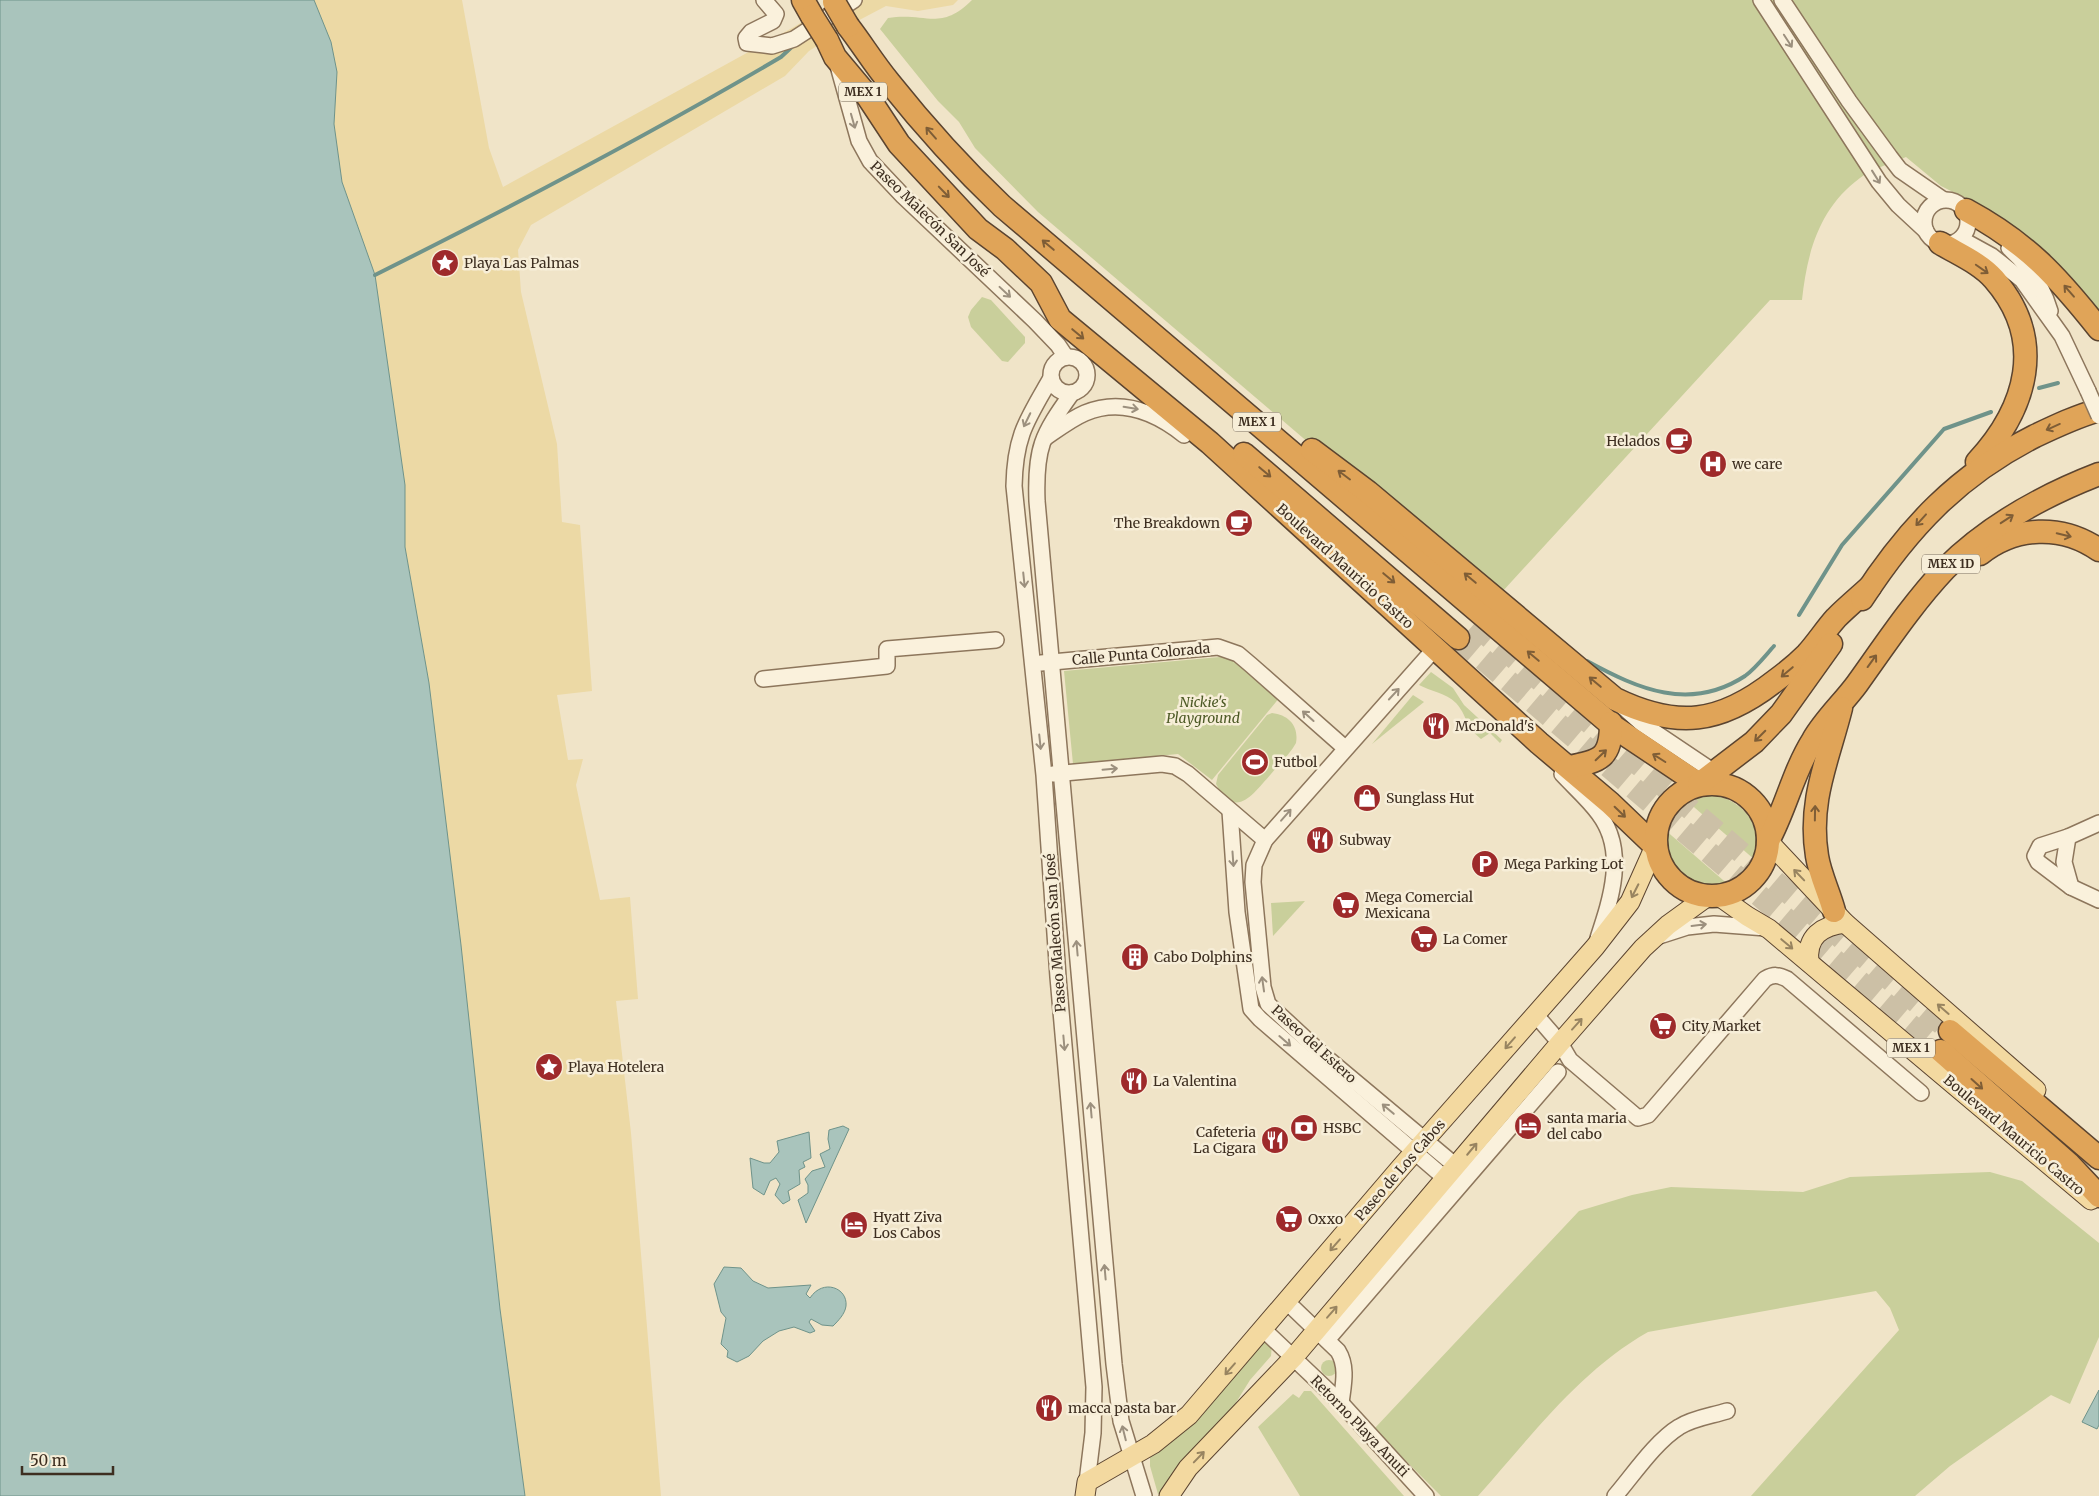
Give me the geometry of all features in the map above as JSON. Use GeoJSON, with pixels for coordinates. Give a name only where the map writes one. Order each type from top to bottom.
{"type":"FeatureCollection","features":[{"type":"Feature","properties":{"kind":"highway","name":"Boulevard Mauricio Castro"},"geometry":{"type":"LineString","coordinates":[[840,1],[848,26],[888,81],[948,152],[1002,206],[1610,724],[1707,778]]}},
{"type":"Feature","properties":{"kind":"highway","name":"MEX 1"},"geometry":{"type":"LineString","coordinates":[[808,8],[831,49]]}},
{"type":"Feature","properties":{"kind":"highway","name":"Boulevard Mauricio Castro"},"geometry":{"type":"LineString","coordinates":[[831,49],[866,94],[899,144],[978,229],[1004,249],[1420,603],[1466,631],[1122,327],[1070,264]]}},
{"type":"Feature","properties":{"kind":"highway"},"geometry":{"type":"LineString","coordinates":[[1968,216],[2012,238],[2039,261],[2069,291],[2099,329]]}},
{"type":"Feature","properties":{"kind":"highway"},"geometry":{"type":"LineString","coordinates":[[1707,778],[1719,784],[1738,789],[1746,794],[1760,810],[1764,819],[1768,841],[1764,861],[1753,878],[1738,890],[1714,896],[1689,892],[1673,881],[1661,865],[1655,846],[1656,828],[1664,809],[1680,793],[1707,778],[1754,742],[1781,714],[1903,540],[1994,444],[2012,415],[2023,386],[2025,371],[2025,345],[2016,316],[1994,279],[1942,238]]}},
{"type":"Feature","properties":{"kind":"highway","name":"Boulevard Mauricio Castro"},"geometry":{"type":"LineString","coordinates":[[1041,282],[1060,319],[1210,442],[1531,736],[1569,767],[1655,846]]}},
{"type":"Feature","properties":{"kind":"highway"},"geometry":{"type":"LineString","coordinates":[[1948,494],[1986,464],[2015,446],[2077,417],[2094,400]]}},
{"type":"Feature","properties":{"kind":"highway"},"geometry":{"type":"LineString","coordinates":[[1240,408],[1288,433],[1368,492],[1615,699],[1638,709],[1673,718],[1701,717],[1724,712],[1745,703],[1762,692],[1806,654],[1835,620],[1870,587]]}},
{"type":"Feature","properties":{"kind":"highway"},"geometry":{"type":"LineString","coordinates":[[1210,442],[1266,507]]}},
{"type":"Feature","properties":{"kind":"highway","name":"MEX 1D"},"geometry":{"type":"LineString","coordinates":[[1768,841],[1778,822],[1801,761],[1823,724],[1856,685],[1905,618],[1946,569],[1976,541],[2003,521],[2048,495],[2099,474]]}},
{"type":"Feature","properties":{"kind":"highway"},"geometry":{"type":"LineString","coordinates":[[1905,618],[1985,550],[2011,537],[2028,532],[2052,532],[2077,538],[2099,550]]}},
{"type":"Feature","properties":{"kind":"highway"},"geometry":{"type":"LineString","coordinates":[[1840,917],[1817,852],[1815,803],[1843,700]]}},
{"type":"Feature","properties":{"kind":"highway"},"geometry":{"type":"LineString","coordinates":[[1569,767],[1595,761],[1603,756],[1610,745],[1610,724]]}},
{"type":"Feature","properties":{"kind":"highway","name":"Boulevard Mauricio Castro"},"geometry":{"type":"LineString","coordinates":[[2099,1158],[1946,1041],[2099,1196]]}},
{"type":"Feature","properties":{"kind":"main road"},"geometry":{"type":"LineString","coordinates":[[1768,841],[1840,917],[2099,1144]]}},
{"type":"Feature","properties":{"kind":"main road","name":"Paseo de Los Cabos"},"geometry":{"type":"LineString","coordinates":[[1086,1489],[1172,1430],[1189,1415],[1264,1330],[1420,1146],[1595,947],[1630,902],[1655,846]]}},
{"type":"Feature","properties":{"kind":"main road"},"geometry":{"type":"LineString","coordinates":[[1169,1496],[1188,1468],[1293,1358],[1322,1335],[1451,1173],[1560,1043],[1653,938],[1668,925],[1714,896]]}},
{"type":"Feature","properties":{"kind":"main road","name":"Boulevard Mauricio Castro"},"geometry":{"type":"LineString","coordinates":[[1714,896],[1770,929],[2099,1206]]}},
{"type":"Feature","properties":{"kind":"main road"},"geometry":{"type":"LineString","coordinates":[[1809,962],[1809,950],[1814,938],[1821,930],[1840,917]]}},
{"type":"Feature","properties":{"kind":"street"},"geometry":{"type":"LineString","coordinates":[[764,0],[776,14],[773,21],[751,32],[746,38],[747,43],[772,46],[794,38],[840,1]]}},
{"type":"Feature","properties":{"kind":"street"},"geometry":{"type":"LineString","coordinates":[[1761,0],[1879,182],[1898,205],[1942,238],[1992,256],[2022,280],[2055,325],[2094,400],[2099,416]]}},
{"type":"Feature","properties":{"kind":"street"},"geometry":{"type":"LineString","coordinates":[[1782,0],[1849,101],[1900,170],[1942,199],[1956,201],[1968,216],[1996,237],[2024,263],[2045,293],[2055,325]]}},
{"type":"Feature","properties":{"kind":"street","name":"Paseo Malecón San José"},"geometry":{"type":"LineString","coordinates":[[831,49],[859,141],[870,160],[903,196],[1049,334],[1066,357]]}},
{"type":"Feature","properties":{"kind":"street"},"geometry":{"type":"LineString","coordinates":[[1833,111],[1849,101]]}},
{"type":"Feature","properties":{"kind":"street"},"geometry":{"type":"LineString","coordinates":[[1942,199],[1926,211],[1924,218],[1942,238]]}},
{"type":"Feature","properties":{"kind":"street"},"geometry":{"type":"LineString","coordinates":[[1942,238],[1967,232],[1968,216]]}},
{"type":"Feature","properties":{"kind":"street"},"geometry":{"type":"LineString","coordinates":[[1066,357],[1079,360],[1087,372],[1084,385],[1072,393],[1059,390],[1051,378],[1054,364],[1066,357]]}},
{"type":"Feature","properties":{"kind":"street","name":"Paseo Malecón San José"},"geometry":{"type":"LineString","coordinates":[[1051,378],[1022,431],[1015,463],[1014,486],[1044,775],[1060,991],[1094,1387],[1093,1433],[1086,1489]]}},
{"type":"Feature","properties":{"kind":"street","name":"Paseo Malecón San José"},"geometry":{"type":"LineString","coordinates":[[1072,393],[1042,440],[1038,454],[1036,491],[1114,1364],[1121,1421],[1144,1496]]}},
{"type":"Feature","properties":{"kind":"street"},"geometry":{"type":"LineString","coordinates":[[1042,440],[1083,414],[1098,408],[1113,406],[1142,410],[1156,416],[1183,434],[1542,752],[1599,813],[1613,840],[1615,864],[1611,898],[1595,947]]}},
{"type":"Feature","properties":{"kind":"street"},"geometry":{"type":"LineString","coordinates":[[763,679],[888,666],[888,650],[996,640]]}},
{"type":"Feature","properties":{"kind":"street","name":"Calle Punta Colorada"},"geometry":{"type":"LineString","coordinates":[[1032,665],[1224,648],[1238,654],[1345,748]]}},
{"type":"Feature","properties":{"kind":"street","name":"Paseo del Estero"},"geometry":{"type":"LineString","coordinates":[[1317,1059],[1268,1004],[1263,987],[1253,882],[1254,865],[1264,840],[1430,654]]}},
{"type":"Feature","properties":{"kind":"street"},"geometry":{"type":"LineString","coordinates":[[1615,699],[1641,724],[1707,778]]}},
{"type":"Feature","properties":{"kind":"street"},"geometry":{"type":"LineString","coordinates":[[1044,775],[1168,764],[1175,766],[1188,774],[1264,840]]}},
{"type":"Feature","properties":{"kind":"street","name":"Paseo del Estero"},"geometry":{"type":"LineString","coordinates":[[1230,810],[1237,906],[1251,1009],[1317,1059],[1451,1173]]}},
{"type":"Feature","properties":{"kind":"street"},"geometry":{"type":"LineString","coordinates":[[2099,822],[2068,837],[2040,846],[2035,856],[2038,862],[2071,887],[2099,900]]}},
{"type":"Feature","properties":{"kind":"street"},"geometry":{"type":"LineString","coordinates":[[2068,837],[2064,862],[2071,887]]}},
{"type":"Feature","properties":{"kind":"street"},"geometry":{"type":"LineString","coordinates":[[1237,906],[1255,904]]}},
{"type":"Feature","properties":{"kind":"street"},"geometry":{"type":"LineString","coordinates":[[1653,938],[1687,927],[1714,924],[1770,929]]}},
{"type":"Feature","properties":{"kind":"street"},"geometry":{"type":"LineString","coordinates":[[1535,1014],[1560,1043],[1570,1060],[1626,1110],[1638,1118],[1645,1117],[1765,979],[1772,975],[1778,975],[1787,979],[1921,1093]]}},
{"type":"Feature","properties":{"kind":"street"},"geometry":{"type":"LineString","coordinates":[[1060,991],[1080,989]]}},
{"type":"Feature","properties":{"kind":"street"},"geometry":{"type":"LineString","coordinates":[[1322,1335],[1558,1072]]}},
{"type":"Feature","properties":{"kind":"street"},"geometry":{"type":"LineString","coordinates":[[1287,1302],[1343,1358],[1344,1374],[1341,1404]]}},
{"type":"Feature","properties":{"kind":"street","name":"Retorno Playa Anuti"},"geometry":{"type":"LineString","coordinates":[[1264,1330],[1341,1404],[1426,1496]]}},
{"type":"Feature","properties":{"kind":"street"},"geometry":{"type":"LineString","coordinates":[[1614,1496],[1667,1436],[1690,1421],[1727,1411]]}},
{"type":"Feature","properties":{"kind":"green space"},"geometry":{"type":"Polygon","coordinates":[[[972,0],[2099,0],[2099,316],[1975,203],[1941,186],[1906,157],[1876,169],[1846,190],[1825,217],[1807,265],[1802,300],[1770,300],[1502,592],[1323,455],[1038,212],[975,148],[959,122],[938,101],[880,29],[888,18],[941,18],[961,10],[972,0]]]}},
{"type":"Feature","properties":{"kind":"green space"},"geometry":{"type":"Polygon","coordinates":[[[982,297],[991,300],[1025,337],[1025,343],[1008,362],[1002,361],[971,327],[968,317],[971,310],[982,297]]]}},
{"type":"Feature","properties":{"kind":"green space","name":"Nickie's Playground"},"geometry":{"type":"Polygon","coordinates":[[[1231,656],[1280,697],[1212,780],[1178,754],[1073,764],[1064,671],[1231,656]]]}},
{"type":"Feature","properties":{"kind":"green space"},"geometry":{"type":"Polygon","coordinates":[[[1431,672],[1453,688],[1464,705],[1502,740],[1500,743],[1490,733],[1481,739],[1472,730],[1456,703],[1443,694],[1419,685],[1431,672]]]}},
{"type":"Feature","properties":{"kind":"green space"},"geometry":{"type":"Polygon","coordinates":[[[1413,695],[1424,702],[1372,744],[1413,695]]]}},
{"type":"Feature","properties":{"kind":"green space","name":"Futbol"},"geometry":{"type":"Polygon","coordinates":[[[1272,713],[1283,716],[1292,722],[1296,731],[1296,743],[1288,755],[1251,796],[1237,802],[1230,801],[1223,795],[1216,784],[1218,775],[1267,715],[1272,713]]]}},
{"type":"Feature","properties":{"kind":"green space"},"geometry":{"type":"Polygon","coordinates":[[[1712,795],[1734,803],[1749,817],[1754,826],[1756,837],[1755,860],[1687,801],[1712,795]]]}},
{"type":"Feature","properties":{"kind":"green space"},"geometry":{"type":"Polygon","coordinates":[[[1664,829],[1731,887],[1716,891],[1702,891],[1689,887],[1678,880],[1664,858],[1662,844],[1664,829]]]}},
{"type":"Feature","properties":{"kind":"green space"},"geometry":{"type":"Polygon","coordinates":[[[1305,901],[1273,936],[1271,903],[1305,901]]]}},
{"type":"Feature","properties":{"kind":"green space"},"geometry":{"type":"Polygon","coordinates":[[[1990,1172],[2022,1181],[2099,1243],[2099,1337],[2070,1404],[2051,1395],[1950,1466],[1915,1496],[1751,1496],[1899,1330],[1890,1308],[1876,1291],[1648,1332],[1623,1348],[1578,1386],[1536,1429],[1478,1496],[1441,1496],[1374,1429],[1579,1211],[1632,1195],[1671,1187],[1803,1192],[1850,1177],[1990,1172]]]}},
{"type":"Feature","properties":{"kind":"green space"},"geometry":{"type":"Polygon","coordinates":[[[1267,1341],[1272,1344],[1271,1356],[1250,1380],[1232,1409],[1163,1491],[1158,1494],[1150,1466],[1150,1457],[1175,1439],[1260,1343],[1267,1341]]]}},
{"type":"Feature","properties":{"kind":"green space"},"geometry":{"type":"Polygon","coordinates":[[[1326,1360],[1332,1360],[1337,1365],[1335,1374],[1326,1376],[1321,1371],[1321,1365],[1326,1360]]]}},
{"type":"Feature","properties":{"kind":"green space"},"geometry":{"type":"Polygon","coordinates":[[[1304,1391],[1311,1391],[1404,1496],[1300,1496],[1258,1427],[1293,1394],[1299,1398],[1304,1391]]]}},
{"type":"Feature","properties":{"kind":"sand"},"geometry":{"type":"Polygon","coordinates":[[[314,0],[462,0],[489,148],[503,187],[794,27],[837,0],[958,0],[953,5],[918,11],[886,6],[848,26],[809,51],[785,76],[531,225],[518,250],[521,292],[557,444],[562,522],[580,525],[592,691],[557,695],[568,760],[583,759],[576,785],[600,900],[630,897],[638,999],[616,1001],[631,1133],[661,1496],[525,1496],[500,1309],[429,683],[405,547],[405,485],[375,275],[342,182],[334,124],[337,72],[331,42],[314,0]]]}},
{"type":"Feature","properties":{"kind":"water"},"geometry":{"type":"Polygon","coordinates":[[[0,0],[314,0],[331,42],[337,72],[334,124],[342,182],[375,275],[405,485],[405,547],[429,683],[461,945],[500,1309],[525,1496],[0,1496],[0,0]]]}},
{"type":"Feature","properties":{"kind":"water"},"geometry":{"type":"Polygon","coordinates":[[[843,1126],[849,1129],[806,1223],[798,1200],[808,1193],[808,1185],[805,1179],[812,1171],[825,1167],[820,1154],[830,1149],[829,1130],[843,1126]]]}},
{"type":"Feature","properties":{"kind":"water"},"geometry":{"type":"Polygon","coordinates":[[[809,1132],[811,1158],[803,1162],[805,1167],[799,1170],[800,1184],[788,1191],[790,1200],[783,1204],[775,1195],[780,1184],[776,1178],[770,1181],[764,1195],[753,1188],[750,1158],[770,1163],[779,1152],[777,1141],[809,1132]]]}},
{"type":"Feature","properties":{"kind":"water"},"geometry":{"type":"Polygon","coordinates":[[[724,1267],[741,1268],[753,1281],[768,1288],[811,1285],[806,1294],[810,1298],[821,1288],[834,1288],[843,1294],[846,1300],[845,1309],[833,1326],[822,1325],[811,1319],[809,1322],[815,1331],[810,1333],[794,1327],[779,1331],[763,1341],[749,1356],[737,1362],[727,1357],[728,1351],[721,1344],[726,1318],[721,1312],[714,1284],[724,1267]]]}},
{"type":"Feature","properties":{"kind":"water"},"geometry":{"type":"Polygon","coordinates":[[[2099,1390],[2099,1425],[2097,1429],[2082,1422],[2099,1390]]]}},
{"type":"Feature","properties":{"kind":"waterway"},"geometry":{"type":"LineString","coordinates":[[375,275],[631,142],[781,57],[795,44]]}},
{"type":"Feature","properties":{"kind":"waterway"},"geometry":{"type":"LineString","coordinates":[[2039,388],[2058,383]]}},
{"type":"Feature","properties":{"kind":"waterway"},"geometry":{"type":"LineString","coordinates":[[1799,615],[1842,545],[1944,429],[1991,412]]}},
{"type":"Feature","properties":{"kind":"waterway"},"geometry":{"type":"LineString","coordinates":[[1587,661],[1645,688],[1684,694],[1704,693],[1725,687],[1745,676],[1757,666],[1774,646]]}},
{"type":"Feature","properties":{"kind":"tunnel"},"geometry":{"type":"LineString","coordinates":[[1474,624],[1950,1031]]}},
{"type":"Feature","properties":{"kind":"tunnel"},"geometry":{"type":"LineString","coordinates":[[1458,638],[1941,1051]]}},
{"type":"Feature","properties":{"kind":"place","name":"Playa Las Palmas"},"geometry":{"type":"Point","coordinates":[445,263]}},
{"type":"Feature","properties":{"kind":"place","name":"Helados"},"geometry":{"type":"Point","coordinates":[1679,441]}},
{"type":"Feature","properties":{"kind":"place","name":"we care"},"geometry":{"type":"Point","coordinates":[1713,464]}},
{"type":"Feature","properties":{"kind":"place","name":"The Breakdown"},"geometry":{"type":"Point","coordinates":[1239,523]}},
{"type":"Feature","properties":{"kind":"place","name":"McDonald's"},"geometry":{"type":"Point","coordinates":[1436,726]}},
{"type":"Feature","properties":{"kind":"place","name":"Futbol"},"geometry":{"type":"Point","coordinates":[1255,762]}},
{"type":"Feature","properties":{"kind":"place","name":"Sunglass Hut"},"geometry":{"type":"Point","coordinates":[1367,798]}},
{"type":"Feature","properties":{"kind":"place","name":"Subway"},"geometry":{"type":"Point","coordinates":[1320,840]}},
{"type":"Feature","properties":{"kind":"place","name":"Mega Parking Lot"},"geometry":{"type":"Point","coordinates":[1485,864]}},
{"type":"Feature","properties":{"kind":"place","name":"Mega Comercial Mexicana"},"geometry":{"type":"Point","coordinates":[1346,905]}},
{"type":"Feature","properties":{"kind":"place","name":"La Comer"},"geometry":{"type":"Point","coordinates":[1424,939]}},
{"type":"Feature","properties":{"kind":"place","name":"Cabo Dolphins"},"geometry":{"type":"Point","coordinates":[1135,957]}},
{"type":"Feature","properties":{"kind":"place","name":"City Market"},"geometry":{"type":"Point","coordinates":[1663,1026]}},
{"type":"Feature","properties":{"kind":"place","name":"Playa Hotelera"},"geometry":{"type":"Point","coordinates":[549,1067]}},
{"type":"Feature","properties":{"kind":"place","name":"La Valentina"},"geometry":{"type":"Point","coordinates":[1134,1081]}},
{"type":"Feature","properties":{"kind":"place","name":"santa maria del cabo"},"geometry":{"type":"Point","coordinates":[1528,1126]}},
{"type":"Feature","properties":{"kind":"place","name":"HSBC"},"geometry":{"type":"Point","coordinates":[1304,1128]}},
{"type":"Feature","properties":{"kind":"place","name":"Cafeteria La Cigara"},"geometry":{"type":"Point","coordinates":[1275,1140]}},
{"type":"Feature","properties":{"kind":"place","name":"Oxxo"},"geometry":{"type":"Point","coordinates":[1289,1219]}},
{"type":"Feature","properties":{"kind":"place","name":"Hyatt Ziva Los Cabos"},"geometry":{"type":"Point","coordinates":[854,1225]}},
{"type":"Feature","properties":{"kind":"place","name":"macca pasta bar"},"geometry":{"type":"Point","coordinates":[1049,1408]}}]}
